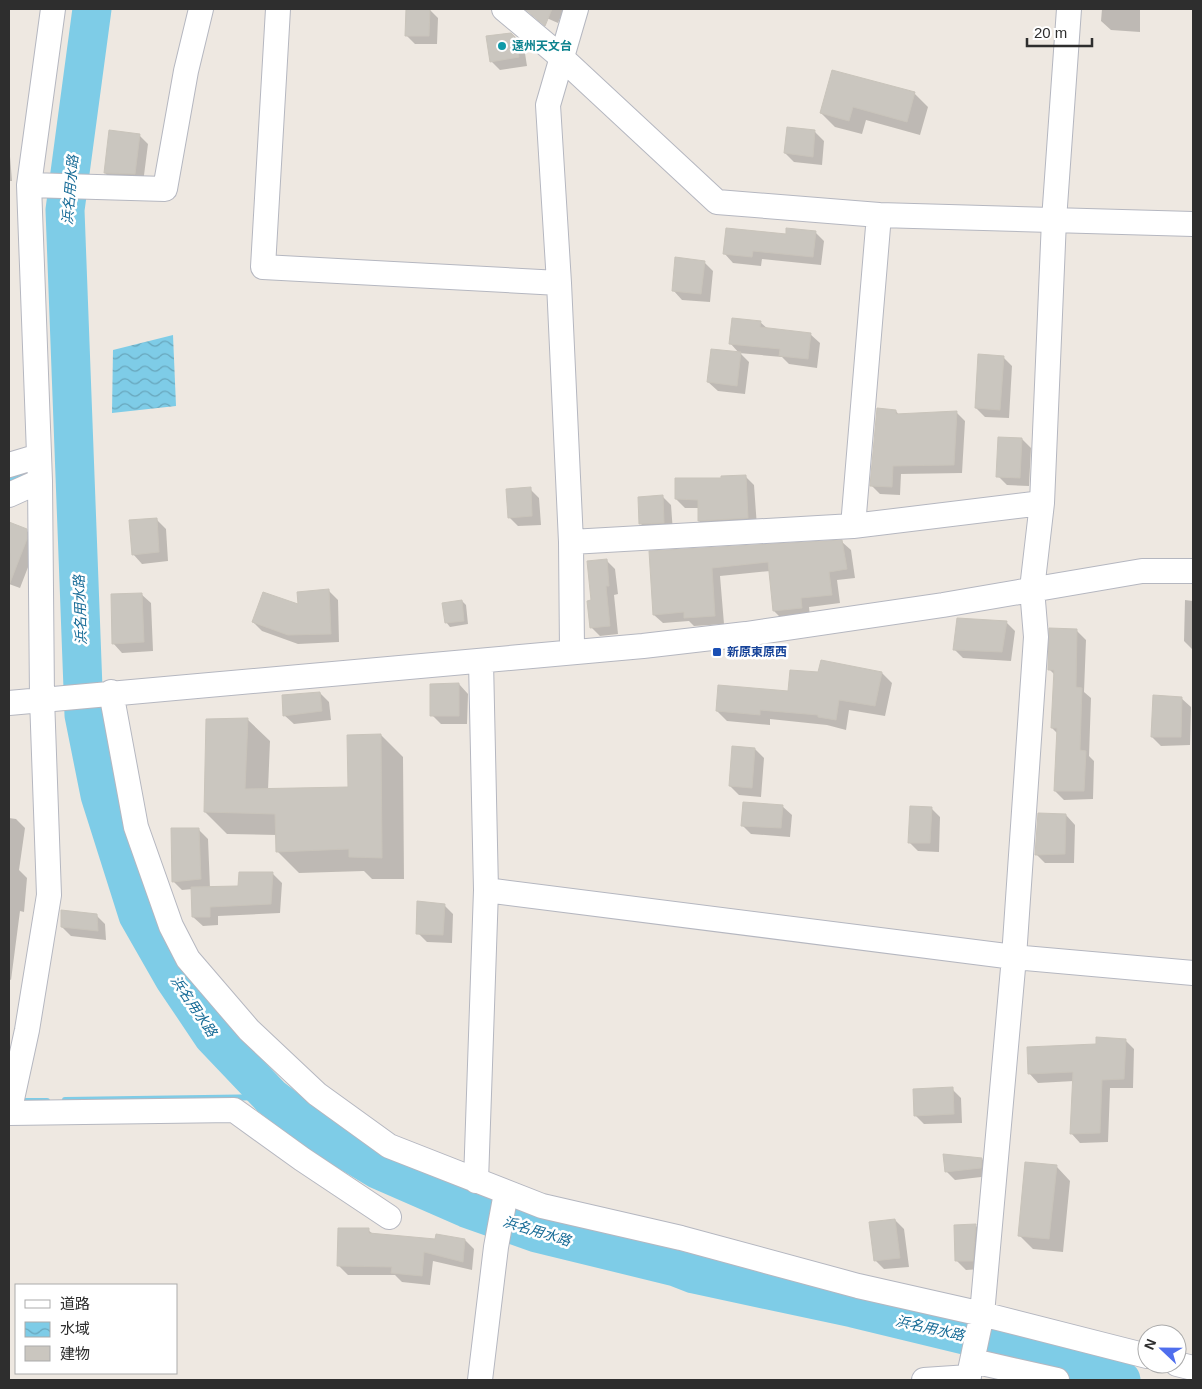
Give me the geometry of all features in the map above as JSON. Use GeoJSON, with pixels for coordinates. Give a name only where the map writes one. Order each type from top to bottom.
{"type":"FeatureCollection","features":[{"type":"Feature","properties":{"kind":"street"},"geometry":{"type":"LineString","coordinates":[[53,9],[40,185],[39,456],[52,697],[49,895],[11,1106],[234,1110],[302,1159],[389,1217]]}},
{"type":"Feature","properties":{"kind":"street"},"geometry":{"type":"LineString","coordinates":[[40,185],[165,189],[186,70],[201,9]]}},
{"type":"Feature","properties":{"kind":"street"},"geometry":{"type":"LineString","coordinates":[[278,9],[263,267],[559,283]]}},
{"type":"Feature","properties":{"kind":"street"},"geometry":{"type":"LineString","coordinates":[[504,9],[561,56],[717,202],[878,215],[1193,224]]}},
{"type":"Feature","properties":{"kind":"street"},"geometry":{"type":"LineString","coordinates":[[572,652],[571,542],[559,283],[548,105],[576,9]]}},
{"type":"Feature","properties":{"kind":"street"},"geometry":{"type":"LineString","coordinates":[[971,1368],[981,1320],[1014,957],[1036,637],[1032,590],[1042,503],[1054,220],[1069,9]]}},
{"type":"Feature","properties":{"kind":"street"},"geometry":{"type":"LineString","coordinates":[[853,526],[878,215]]}},
{"type":"Feature","properties":{"kind":"street"},"geometry":{"type":"LineString","coordinates":[[9,465],[39,456]]}},
{"type":"Feature","properties":{"kind":"street"},"geometry":{"type":"LineString","coordinates":[[9,495],[40,480]]}},
{"type":"Feature","properties":{"kind":"street"},"geometry":{"type":"LineString","coordinates":[[571,542],[853,526],[1042,503]]}},
{"type":"Feature","properties":{"kind":"street"},"geometry":{"type":"LineString","coordinates":[[9,703],[52,697],[481,661],[746,634],[1032,590],[1142,570],[1193,571]]}},
{"type":"Feature","properties":{"kind":"street"},"geometry":{"type":"LineString","coordinates":[[476,1181],[486,890],[481,661]]}},
{"type":"Feature","properties":{"kind":"street"},"geometry":{"type":"LineString","coordinates":[[111,692],[136,827],[171,926],[188,960],[249,1030],[317,1094],[389,1146],[476,1181],[504,1201],[542,1206],[681,1238],[981,1320],[1137,1354]]}},
{"type":"Feature","properties":{"kind":"street"},"geometry":{"type":"LineString","coordinates":[[486,890],[1014,957],[1193,973]]}},
{"type":"Feature","properties":{"kind":"street"},"geometry":{"type":"LineString","coordinates":[[480,1380],[496,1246],[504,1201]]}},
{"type":"Feature","properties":{"kind":"street"},"geometry":{"type":"LineString","coordinates":[[924,1380],[971,1368],[1057,1380]]}},
{"type":"Feature","properties":{"kind":"water"},"geometry":{"type":"Polygon","coordinates":[[[173,335],[176,406],[112,413],[113,350],[173,335]]]}},
{"type":"Feature","properties":{"kind":"building"},"geometry":{"type":"Polygon","coordinates":[[[406,9],[430,9],[429,36],[405,36],[406,9]]]}},
{"type":"Feature","properties":{"kind":"building"},"geometry":{"type":"Polygon","coordinates":[[[525,9],[552,9],[545,26],[525,9]]]}},
{"type":"Feature","properties":{"kind":"building","name":"遠州天文台"},"geometry":{"type":"Polygon","coordinates":[[[511,33],[515,37],[519,57],[490,62],[486,36],[511,33]]]}},
{"type":"Feature","properties":{"kind":"building"},"geometry":{"type":"Polygon","coordinates":[[[832,70],[915,92],[907,122],[853,107],[849,121],[820,113],[832,70]]]}},
{"type":"Feature","properties":{"kind":"building"},"geometry":{"type":"Polygon","coordinates":[[[787,127],[815,130],[813,157],[784,153],[787,127]]]}},
{"type":"Feature","properties":{"kind":"building"},"geometry":{"type":"Polygon","coordinates":[[[109,130],[140,134],[135,174],[104,173],[109,130]]]}},
{"type":"Feature","properties":{"kind":"building"},"geometry":{"type":"Polygon","coordinates":[[[726,228],[786,234],[786,228],[816,231],[813,257],[753,251],[752,257],[723,254],[726,228]]]}},
{"type":"Feature","properties":{"kind":"building"},"geometry":{"type":"Polygon","coordinates":[[[675,257],[705,261],[701,294],[672,291],[675,257]]]}},
{"type":"Feature","properties":{"kind":"building"},"geometry":{"type":"Polygon","coordinates":[[[732,318],[761,321],[760,327],[811,333],[808,359],[779,356],[780,349],[729,344],[732,318]]]}},
{"type":"Feature","properties":{"kind":"building"},"geometry":{"type":"Polygon","coordinates":[[[711,349],[741,352],[737,386],[707,382],[711,349]]]}},
{"type":"Feature","properties":{"kind":"building"},"geometry":{"type":"Polygon","coordinates":[[[978,354],[1004,356],[1000,410],[975,408],[978,354]]]}},
{"type":"Feature","properties":{"kind":"building"},"geometry":{"type":"Polygon","coordinates":[[[877,408],[896,410],[896,414],[957,411],[954,465],[893,466],[892,487],[870,486],[877,408]]]}},
{"type":"Feature","properties":{"kind":"building"},"geometry":{"type":"Polygon","coordinates":[[[998,437],[1022,438],[1020,478],[996,477],[998,437]]]}},
{"type":"Feature","properties":{"kind":"building"},"geometry":{"type":"Polygon","coordinates":[[[746,475],[748,518],[698,521],[698,500],[675,499],[675,478],[721,478],[721,476],[746,475]]]}},
{"type":"Feature","properties":{"kind":"building"},"geometry":{"type":"Polygon","coordinates":[[[531,487],[532,516],[508,518],[506,489],[531,487]]]}},
{"type":"Feature","properties":{"kind":"building"},"geometry":{"type":"Polygon","coordinates":[[[663,495],[664,523],[639,524],[638,497],[663,495]]]}},
{"type":"Feature","properties":{"kind":"building"},"geometry":{"type":"Polygon","coordinates":[[[157,518],[159,552],[132,555],[129,520],[157,518]]]}},
{"type":"Feature","properties":{"kind":"building"},"geometry":{"type":"Polygon","coordinates":[[[9,522],[27,529],[27,539],[10,583],[9,522]]]}},
{"type":"Feature","properties":{"kind":"building"},"geometry":{"type":"Polygon","coordinates":[[[842,540],[847,569],[829,572],[832,595],[801,598],[802,608],[773,611],[768,562],[712,568],[715,616],[684,618],[684,612],[653,615],[649,551],[842,540]]]}},
{"type":"Feature","properties":{"kind":"building"},"geometry":{"type":"Polygon","coordinates":[[[607,559],[609,586],[606,586],[610,626],[590,628],[587,601],[591,600],[587,561],[607,559]]]}},
{"type":"Feature","properties":{"kind":"building"},"geometry":{"type":"Polygon","coordinates":[[[329,589],[331,634],[288,635],[252,622],[263,592],[298,604],[297,592],[329,589]]]}},
{"type":"Feature","properties":{"kind":"building"},"geometry":{"type":"Polygon","coordinates":[[[142,593],[144,642],[112,644],[111,594],[142,593]]]}},
{"type":"Feature","properties":{"kind":"building"},"geometry":{"type":"Polygon","coordinates":[[[462,600],[464,621],[445,623],[442,603],[462,600]]]}},
{"type":"Feature","properties":{"kind":"building"},"geometry":{"type":"Polygon","coordinates":[[[957,618],[1007,621],[1002,652],[953,650],[957,618]]]}},
{"type":"Feature","properties":{"kind":"building"},"geometry":{"type":"Polygon","coordinates":[[[1049,628],[1077,629],[1076,687],[1082,688],[1080,750],[1086,751],[1084,791],[1054,791],[1057,728],[1051,728],[1054,670],[1048,670],[1049,628]]]}},
{"type":"Feature","properties":{"kind":"building"},"geometry":{"type":"Polygon","coordinates":[[[821,660],[882,672],[875,706],[839,700],[836,720],[818,717],[818,715],[760,710],[760,715],[716,711],[718,685],[788,691],[790,670],[818,672],[821,660]]]}},
{"type":"Feature","properties":{"kind":"building"},"geometry":{"type":"Polygon","coordinates":[[[459,683],[459,716],[430,716],[430,684],[459,683]]]}},
{"type":"Feature","properties":{"kind":"building"},"geometry":{"type":"Polygon","coordinates":[[[320,692],[322,711],[283,716],[282,695],[320,692]]]}},
{"type":"Feature","properties":{"kind":"building"},"geometry":{"type":"Polygon","coordinates":[[[1153,695],[1182,697],[1181,737],[1151,737],[1153,695]]]}},
{"type":"Feature","properties":{"kind":"building"},"geometry":{"type":"Polygon","coordinates":[[[248,718],[245,789],[348,787],[347,735],[381,734],[382,858],[349,857],[349,849],[276,852],[275,814],[204,812],[206,719],[248,718]]]}},
{"type":"Feature","properties":{"kind":"building"},"geometry":{"type":"Polygon","coordinates":[[[732,746],[755,748],[752,788],[729,786],[732,746]]]}},
{"type":"Feature","properties":{"kind":"building"},"geometry":{"type":"Polygon","coordinates":[[[743,802],[783,805],[781,828],[741,826],[743,802]]]}},
{"type":"Feature","properties":{"kind":"building"},"geometry":{"type":"Polygon","coordinates":[[[910,806],[932,807],[930,843],[908,843],[910,806]]]}},
{"type":"Feature","properties":{"kind":"building"},"geometry":{"type":"Polygon","coordinates":[[[1038,813],[1066,814],[1065,854],[1035,855],[1038,813]]]}},
{"type":"Feature","properties":{"kind":"building"},"geometry":{"type":"Polygon","coordinates":[[[171,828],[199,828],[201,879],[172,882],[171,828]]]}},
{"type":"Feature","properties":{"kind":"building"},"geometry":{"type":"Polygon","coordinates":[[[239,872],[273,872],[271,904],[210,907],[210,917],[192,917],[191,887],[238,886],[239,872]]]}},
{"type":"Feature","properties":{"kind":"building"},"geometry":{"type":"Polygon","coordinates":[[[417,901],[445,904],[443,935],[416,934],[417,901]]]}},
{"type":"Feature","properties":{"kind":"building"},"geometry":{"type":"Polygon","coordinates":[[[61,910],[97,914],[98,931],[61,927],[61,910]]]}},
{"type":"Feature","properties":{"kind":"building"},"geometry":{"type":"Polygon","coordinates":[[[1096,1037],[1126,1039],[1124,1079],[1102,1080],[1100,1133],[1070,1134],[1073,1072],[1028,1074],[1027,1047],[1096,1044],[1096,1037]]]}},
{"type":"Feature","properties":{"kind":"building"},"geometry":{"type":"Polygon","coordinates":[[[953,1087],[954,1114],[914,1116],[913,1089],[953,1087]]]}},
{"type":"Feature","properties":{"kind":"building"},"geometry":{"type":"Polygon","coordinates":[[[943,1154],[982,1158],[981,1168],[945,1172],[943,1154]]]}},
{"type":"Feature","properties":{"kind":"building"},"geometry":{"type":"Polygon","coordinates":[[[1025,1162],[1057,1165],[1049,1239],[1018,1236],[1025,1162]]]}},
{"type":"Feature","properties":{"kind":"building"},"geometry":{"type":"Polygon","coordinates":[[[895,1219],[900,1258],[874,1261],[869,1222],[895,1219]]]}},
{"type":"Feature","properties":{"kind":"building"},"geometry":{"type":"Polygon","coordinates":[[[976,1224],[973,1261],[955,1261],[954,1225],[976,1224]]]}},
{"type":"Feature","properties":{"kind":"building"},"geometry":{"type":"Polygon","coordinates":[[[338,1228],[369,1228],[369,1233],[435,1239],[436,1234],[465,1239],[463,1262],[424,1252],[422,1276],[391,1273],[392,1267],[337,1266],[338,1228]]]}},
{"type":"Feature","properties":{"kind":"waterway","name":"浜名用水路"},"geometry":{"type":"LineString","coordinates":[[92,9],[65,210],[84,715],[100,795],[138,915],[174,978],[213,1036],[271,1097],[321,1135],[379,1170],[466,1208],[537,1233],[676,1267],[694,1274],[853,1308],[1006,1345],[1121,1380]]}},
{"type":"Feature","properties":{"kind":"waterway"},"geometry":{"type":"LineString","coordinates":[[9,481],[29,475]]}},
{"type":"Feature","properties":{"kind":"waterway"},"geometry":{"type":"LineString","coordinates":[[65,1100],[271,1097]]}},
{"type":"Feature","properties":{"kind":"waterway"},"geometry":{"type":"LineString","coordinates":[[17,1101],[47,1101]]}},
{"type":"Feature","properties":{"kind":"place","name":"遠州天文台"},"geometry":{"type":"Point","coordinates":[502,46]}},
{"type":"Feature","properties":{"kind":"place","name":"新原東原西"},"geometry":{"type":"Point","coordinates":[717,652]}}]}
